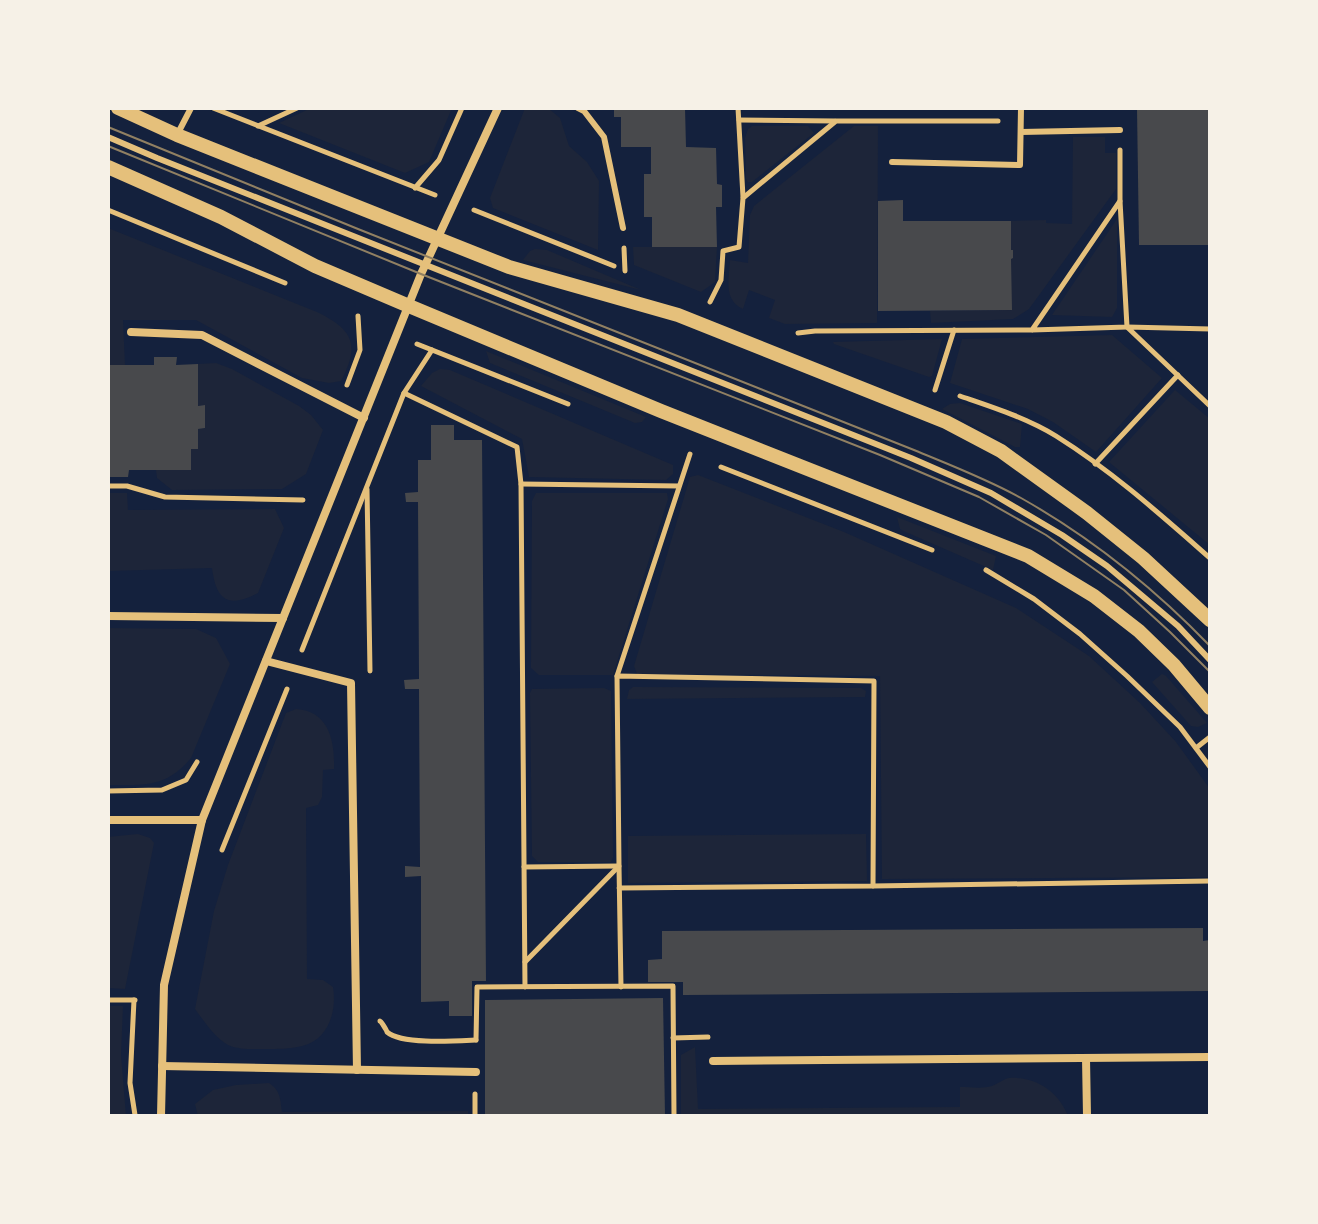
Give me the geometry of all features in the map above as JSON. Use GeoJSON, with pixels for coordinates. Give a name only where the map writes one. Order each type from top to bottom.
{"type":"FeatureCollection","features":[{"type":"Feature","properties":{"kind":"street"},"geometry":{"type":"LineString","coordinates":[[118,108],[177,135],[509,267],[678,315],[946,422],[1001,451],[1087,513],[1143,558],[1210,620]]}},
{"type":"Feature","properties":{"kind":"street"},"geometry":{"type":"LineString","coordinates":[[161,1116],[164,985],[202,820],[424,269],[498,108]]}},
{"type":"Feature","properties":{"kind":"street"},"geometry":{"type":"LineString","coordinates":[[108,167],[221,217],[315,266],[409,306],[661,411],[1028,556],[1094,596],[1139,631],[1174,665],[1210,708]]}},
{"type":"Feature","properties":{"kind":"street"},"geometry":{"type":"LineString","coordinates":[[131,332],[202,335],[364,418]]}},
{"type":"Feature","properties":{"kind":"street"},"geometry":{"type":"LineString","coordinates":[[108,616],[283,618]]}},
{"type":"Feature","properties":{"kind":"street"},"geometry":{"type":"LineString","coordinates":[[266,661],[351,683],[357,1070]]}},
{"type":"Feature","properties":{"kind":"street"},"geometry":{"type":"LineString","coordinates":[[108,820],[202,820]]}},
{"type":"Feature","properties":{"kind":"street"},"geometry":{"type":"LineString","coordinates":[[713,1061],[1210,1057]]}},
{"type":"Feature","properties":{"kind":"street"},"geometry":{"type":"LineString","coordinates":[[1086,1058],[1087,1116]]}},
{"type":"Feature","properties":{"kind":"street"},"geometry":{"type":"LineString","coordinates":[[162,1066],[476,1072]]}},
{"type":"Feature","properties":{"kind":"lane"},"geometry":{"type":"LineString","coordinates":[[177,135],[191,108]]}},
{"type":"Feature","properties":{"kind":"lane"},"geometry":{"type":"LineString","coordinates":[[578,108],[584,111],[604,137],[623,228]]}},
{"type":"Feature","properties":{"kind":"lane"},"geometry":{"type":"LineString","coordinates":[[892,162],[1020,165],[1021,108]]}},
{"type":"Feature","properties":{"kind":"lane"},"geometry":{"type":"LineString","coordinates":[[1021,132],[1120,130]]}},
{"type":"Feature","properties":{"kind":"lane"},"geometry":{"type":"LineString","coordinates":[[108,137],[424,269],[911,458],[991,493],[1107,566],[1178,626],[1210,660]]}},
{"type":"Feature","properties":{"kind":"path"},"geometry":{"type":"LineString","coordinates":[[213,108],[625,271]]}},
{"type":"Feature","properties":{"kind":"path"},"geometry":{"type":"LineString","coordinates":[[257,126],[297,108]]}},
{"type":"Feature","properties":{"kind":"path"},"geometry":{"type":"LineString","coordinates":[[415,188],[439,160],[462,108]]}},
{"type":"Feature","properties":{"kind":"path"},"geometry":{"type":"LineString","coordinates":[[722,309],[709,304],[721,280],[723,251],[739,247],[743,198],[738,108]]}},
{"type":"Feature","properties":{"kind":"path"},"geometry":{"type":"LineString","coordinates":[[739,120],[998,121],[1003,114]]}},
{"type":"Feature","properties":{"kind":"path"},"geometry":{"type":"LineString","coordinates":[[743,198],[836,121]]}},
{"type":"Feature","properties":{"kind":"path"},"geometry":{"type":"LineString","coordinates":[[1032,330],[1120,201],[1127,327],[1210,406]]}},
{"type":"Feature","properties":{"kind":"path"},"geometry":{"type":"LineString","coordinates":[[108,210],[285,283]]}},
{"type":"Feature","properties":{"kind":"path"},"geometry":{"type":"LineString","coordinates":[[348,311],[432,350],[579,409]]}},
{"type":"Feature","properties":{"kind":"path"},"geometry":{"type":"LineString","coordinates":[[339,406],[360,350],[358,316]]}},
{"type":"Feature","properties":{"kind":"path"},"geometry":{"type":"LineString","coordinates":[[802,340],[787,335],[815,331],[1127,327],[1210,329]]}},
{"type":"Feature","properties":{"kind":"path"},"geometry":{"type":"LineString","coordinates":[[221,853],[404,393],[432,350]]}},
{"type":"Feature","properties":{"kind":"path"},"geometry":{"type":"LineString","coordinates":[[1095,464],[1178,375]]}},
{"type":"Feature","properties":{"kind":"path"},"geometry":{"type":"LineString","coordinates":[[404,393],[517,447],[521,484],[525,987]]}},
{"type":"Feature","properties":{"kind":"path"},"geometry":{"type":"LineString","coordinates":[[950,393],[1006,412],[1054,435],[1132,490],[1210,558]]}},
{"type":"Feature","properties":{"kind":"path"},"geometry":{"type":"LineString","coordinates":[[621,987],[617,676],[690,454],[701,458]]}},
{"type":"Feature","properties":{"kind":"path"},"geometry":{"type":"LineString","coordinates":[[712,463],[942,554]]}},
{"type":"Feature","properties":{"kind":"path"},"geometry":{"type":"LineString","coordinates":[[521,484],[679,486]]}},
{"type":"Feature","properties":{"kind":"path"},"geometry":{"type":"LineString","coordinates":[[108,486],[127,486],[165,497],[303,500],[308,487]]}},
{"type":"Feature","properties":{"kind":"path"},"geometry":{"type":"LineString","coordinates":[[984,569],[1034,599],[1080,634],[1180,727],[1210,767]]}},
{"type":"Feature","properties":{"kind":"path"},"geometry":{"type":"LineString","coordinates":[[617,676],[874,681],[873,886]]}},
{"type":"Feature","properties":{"kind":"path"},"geometry":{"type":"LineString","coordinates":[[1196,748],[1210,737]]}},
{"type":"Feature","properties":{"kind":"path"},"geometry":{"type":"LineString","coordinates":[[108,791],[162,790],[186,780],[199,759]]}},
{"type":"Feature","properties":{"kind":"path"},"geometry":{"type":"LineString","coordinates":[[524,867],[619,866]]}},
{"type":"Feature","properties":{"kind":"path"},"geometry":{"type":"LineString","coordinates":[[525,962],[619,866]]}},
{"type":"Feature","properties":{"kind":"path"},"geometry":{"type":"LineString","coordinates":[[619,888],[1210,881]]}},
{"type":"Feature","properties":{"kind":"path"},"geometry":{"type":"LineString","coordinates":[[475,1116],[477,987],[673,986],[674,1116]]}},
{"type":"Feature","properties":{"kind":"path"},"geometry":{"type":"LineString","coordinates":[[108,1000],[164,1000]]}},
{"type":"Feature","properties":{"kind":"path"},"geometry":{"type":"LineString","coordinates":[[134,1000],[130,1083],[136,1116]]}},
{"type":"Feature","properties":{"kind":"shaded area"},"geometry":{"type":"Polygon","coordinates":[[[311,108],[452,108],[429,162],[405,173],[279,123],[311,108]]]}},
{"type":"Feature","properties":{"kind":"shaded area"},"geometry":{"type":"Polygon","coordinates":[[[525,108],[548,108],[560,118],[569,146],[587,162],[599,181],[598,250],[493,208],[490,198],[525,108]]]}},
{"type":"Feature","properties":{"kind":"shaded area"},"geometry":{"type":"Polygon","coordinates":[[[752,126],[808,126],[814,133],[748,182],[745,138],[752,126]]]}},
{"type":"Feature","properties":{"kind":"shaded area"},"geometry":{"type":"Polygon","coordinates":[[[854,126],[878,126],[877,323],[785,324],[769,318],[775,300],[749,290],[743,309],[730,295],[730,260],[748,263],[750,215],[754,206],[854,126]]]}},
{"type":"Feature","properties":{"kind":"shaded area"},"geometry":{"type":"Polygon","coordinates":[[[1073,137],[1105,137],[1105,153],[1116,153],[1116,189],[1029,309],[1013,319],[931,323],[930,311],[1011,310],[1011,221],[1046,220],[1046,223],[1072,224],[1073,137]]]}},
{"type":"Feature","properties":{"kind":"shaded area"},"geometry":{"type":"Polygon","coordinates":[[[1117,219],[1117,308],[1112,317],[1052,315],[1117,219]]]}},
{"type":"Feature","properties":{"kind":"shaded area"},"geometry":{"type":"Polygon","coordinates":[[[108,228],[329,318],[350,339],[351,357],[341,381],[329,383],[302,378],[196,320],[123,320],[125,365],[108,365],[108,228]]]}},
{"type":"Feature","properties":{"kind":"shaded area"},"geometry":{"type":"Polygon","coordinates":[[[633,247],[717,247],[715,282],[701,292],[634,265],[633,247]]]}},
{"type":"Feature","properties":{"kind":"shaded area"},"geometry":{"type":"Polygon","coordinates":[[[535,249],[547,250],[641,290],[523,260],[535,249]]]}},
{"type":"Feature","properties":{"kind":"shaded area"},"geometry":{"type":"Polygon","coordinates":[[[1112,335],[1162,378],[1096,452],[1028,409],[950,383],[962,339],[1112,335]]]}},
{"type":"Feature","properties":{"kind":"shaded area"},"geometry":{"type":"Polygon","coordinates":[[[942,339],[932,376],[929,377],[833,342],[942,339]]]}},
{"type":"Feature","properties":{"kind":"shaded area"},"geometry":{"type":"Polygon","coordinates":[[[486,351],[646,417],[642,422],[635,423],[490,363],[486,351]]]}},
{"type":"Feature","properties":{"kind":"shaded area"},"geometry":{"type":"Polygon","coordinates":[[[216,363],[232,369],[311,415],[323,430],[306,474],[282,489],[172,490],[157,478],[156,470],[191,469],[191,449],[198,448],[198,429],[205,428],[204,405],[198,406],[198,364],[216,363]]]}},
{"type":"Feature","properties":{"kind":"shaded area"},"geometry":{"type":"Polygon","coordinates":[[[440,369],[450,370],[673,465],[673,474],[666,480],[529,477],[522,439],[421,386],[440,369]]]}},
{"type":"Feature","properties":{"kind":"shaded area"},"geometry":{"type":"Polygon","coordinates":[[[1175,390],[1210,419],[1210,545],[1109,462],[1175,390]]]}},
{"type":"Feature","properties":{"kind":"shaded area"},"geometry":{"type":"Polygon","coordinates":[[[960,403],[1022,424],[1020,447],[942,409],[960,403]]]}},
{"type":"Feature","properties":{"kind":"shaded area"},"geometry":{"type":"Polygon","coordinates":[[[698,475],[844,532],[1016,608],[1089,656],[1140,703],[1176,742],[1210,789],[1210,877],[882,879],[880,676],[637,674],[634,666],[690,477],[698,475]]]}},
{"type":"Feature","properties":{"kind":"shaded area"},"geometry":{"type":"Polygon","coordinates":[[[108,493],[127,493],[128,510],[275,509],[284,528],[258,593],[239,600],[225,598],[217,588],[212,568],[108,571],[108,493]]]}},
{"type":"Feature","properties":{"kind":"shaded area"},"geometry":{"type":"Polygon","coordinates":[[[536,493],[667,493],[668,499],[613,675],[539,675],[531,668],[532,501],[536,493]]]}},
{"type":"Feature","properties":{"kind":"shaded area"},"geometry":{"type":"Polygon","coordinates":[[[897,517],[996,556],[993,570],[900,529],[897,517]]]}},
{"type":"Feature","properties":{"kind":"shaded area"},"geometry":{"type":"Polygon","coordinates":[[[108,628],[196,629],[216,638],[230,664],[191,758],[173,775],[154,783],[108,785],[108,628]]]}},
{"type":"Feature","properties":{"kind":"shaded area"},"geometry":{"type":"Polygon","coordinates":[[[1162,674],[1207,723],[1191,726],[1152,682],[1162,674]]]}},
{"type":"Feature","properties":{"kind":"shaded area"},"geometry":{"type":"Polygon","coordinates":[[[633,687],[861,688],[866,691],[865,697],[627,699],[633,687]]]}},
{"type":"Feature","properties":{"kind":"shaded area"},"geometry":{"type":"Polygon","coordinates":[[[604,688],[611,691],[613,857],[611,862],[538,862],[532,856],[530,693],[532,689],[604,688]]]}},
{"type":"Feature","properties":{"kind":"shaded area"},"geometry":{"type":"Polygon","coordinates":[[[296,709],[316,715],[323,721],[333,748],[334,769],[323,770],[322,797],[318,805],[306,808],[307,979],[323,980],[333,987],[334,1005],[325,1031],[311,1043],[279,1049],[237,1048],[218,1038],[195,1009],[214,911],[228,865],[286,713],[296,709]]]}},
{"type":"Feature","properties":{"kind":"shaded area"},"geometry":{"type":"Polygon","coordinates":[[[138,834],[154,843],[125,989],[108,988],[108,837],[138,834]]]}},
{"type":"Feature","properties":{"kind":"shaded area"},"geometry":{"type":"Polygon","coordinates":[[[866,834],[867,881],[628,883],[628,836],[866,834]]]}},
{"type":"Feature","properties":{"kind":"shaded area"},"geometry":{"type":"Polygon","coordinates":[[[108,1006],[123,1006],[121,1055],[126,1116],[108,1116],[108,1006]]]}},
{"type":"Feature","properties":{"kind":"shaded area"},"geometry":{"type":"Polygon","coordinates":[[[695,1047],[698,1109],[960,1107],[960,1087],[988,1087],[1019,1078],[1045,1087],[1059,1100],[1068,1116],[681,1116],[681,1055],[695,1047]]]}},
{"type":"Feature","properties":{"kind":"shaded area"},"geometry":{"type":"Polygon","coordinates":[[[269,1083],[278,1092],[282,1112],[468,1111],[468,1116],[198,1116],[195,1104],[213,1090],[269,1083]]]}},
{"type":"Feature","properties":{"kind":"building"},"geometry":{"type":"Polygon","coordinates":[[[614,108],[685,108],[686,147],[716,148],[717,184],[722,185],[722,207],[716,207],[717,247],[652,247],[652,217],[644,217],[644,174],[651,174],[651,147],[621,147],[621,117],[614,117],[614,108]]]}},
{"type":"Feature","properties":{"kind":"building"},"geometry":{"type":"Polygon","coordinates":[[[1137,108],[1210,108],[1210,245],[1139,245],[1137,108]]]}},
{"type":"Feature","properties":{"kind":"building"},"geometry":{"type":"Polygon","coordinates":[[[903,200],[903,221],[1011,221],[1012,310],[878,311],[878,201],[903,200]]]}},
{"type":"Feature","properties":{"kind":"building"},"geometry":{"type":"Polygon","coordinates":[[[154,357],[177,357],[176,365],[198,364],[198,406],[205,405],[205,428],[198,429],[198,449],[191,449],[191,470],[129,470],[128,477],[108,477],[108,365],[154,365],[154,357]]]}},
{"type":"Feature","properties":{"kind":"building"},"geometry":{"type":"Polygon","coordinates":[[[431,425],[454,425],[454,440],[482,440],[486,981],[472,981],[472,1016],[449,1016],[449,1001],[421,1002],[421,876],[405,877],[405,866],[420,867],[419,689],[405,689],[404,680],[419,679],[418,502],[406,502],[405,493],[418,492],[418,460],[431,460],[431,425]]]}},
{"type":"Feature","properties":{"kind":"building"},"geometry":{"type":"Polygon","coordinates":[[[1203,928],[1203,941],[1210,940],[1210,991],[683,995],[683,982],[648,982],[648,960],[662,959],[662,931],[1203,928]]]}},
{"type":"Feature","properties":{"kind":"building"},"geometry":{"type":"Polygon","coordinates":[[[663,998],[665,1116],[485,1116],[485,1000],[663,998]]]}},
{"type":"Feature","properties":{"kind":"tram line"},"geometry":{"type":"LineString","coordinates":[[108,127],[968,472],[1047,513],[1097,547],[1167,604],[1210,646]]}},
{"type":"Feature","properties":{"kind":"tram line"},"geometry":{"type":"LineString","coordinates":[[108,146],[979,497],[1046,535],[1124,590],[1210,672]]}}]}
